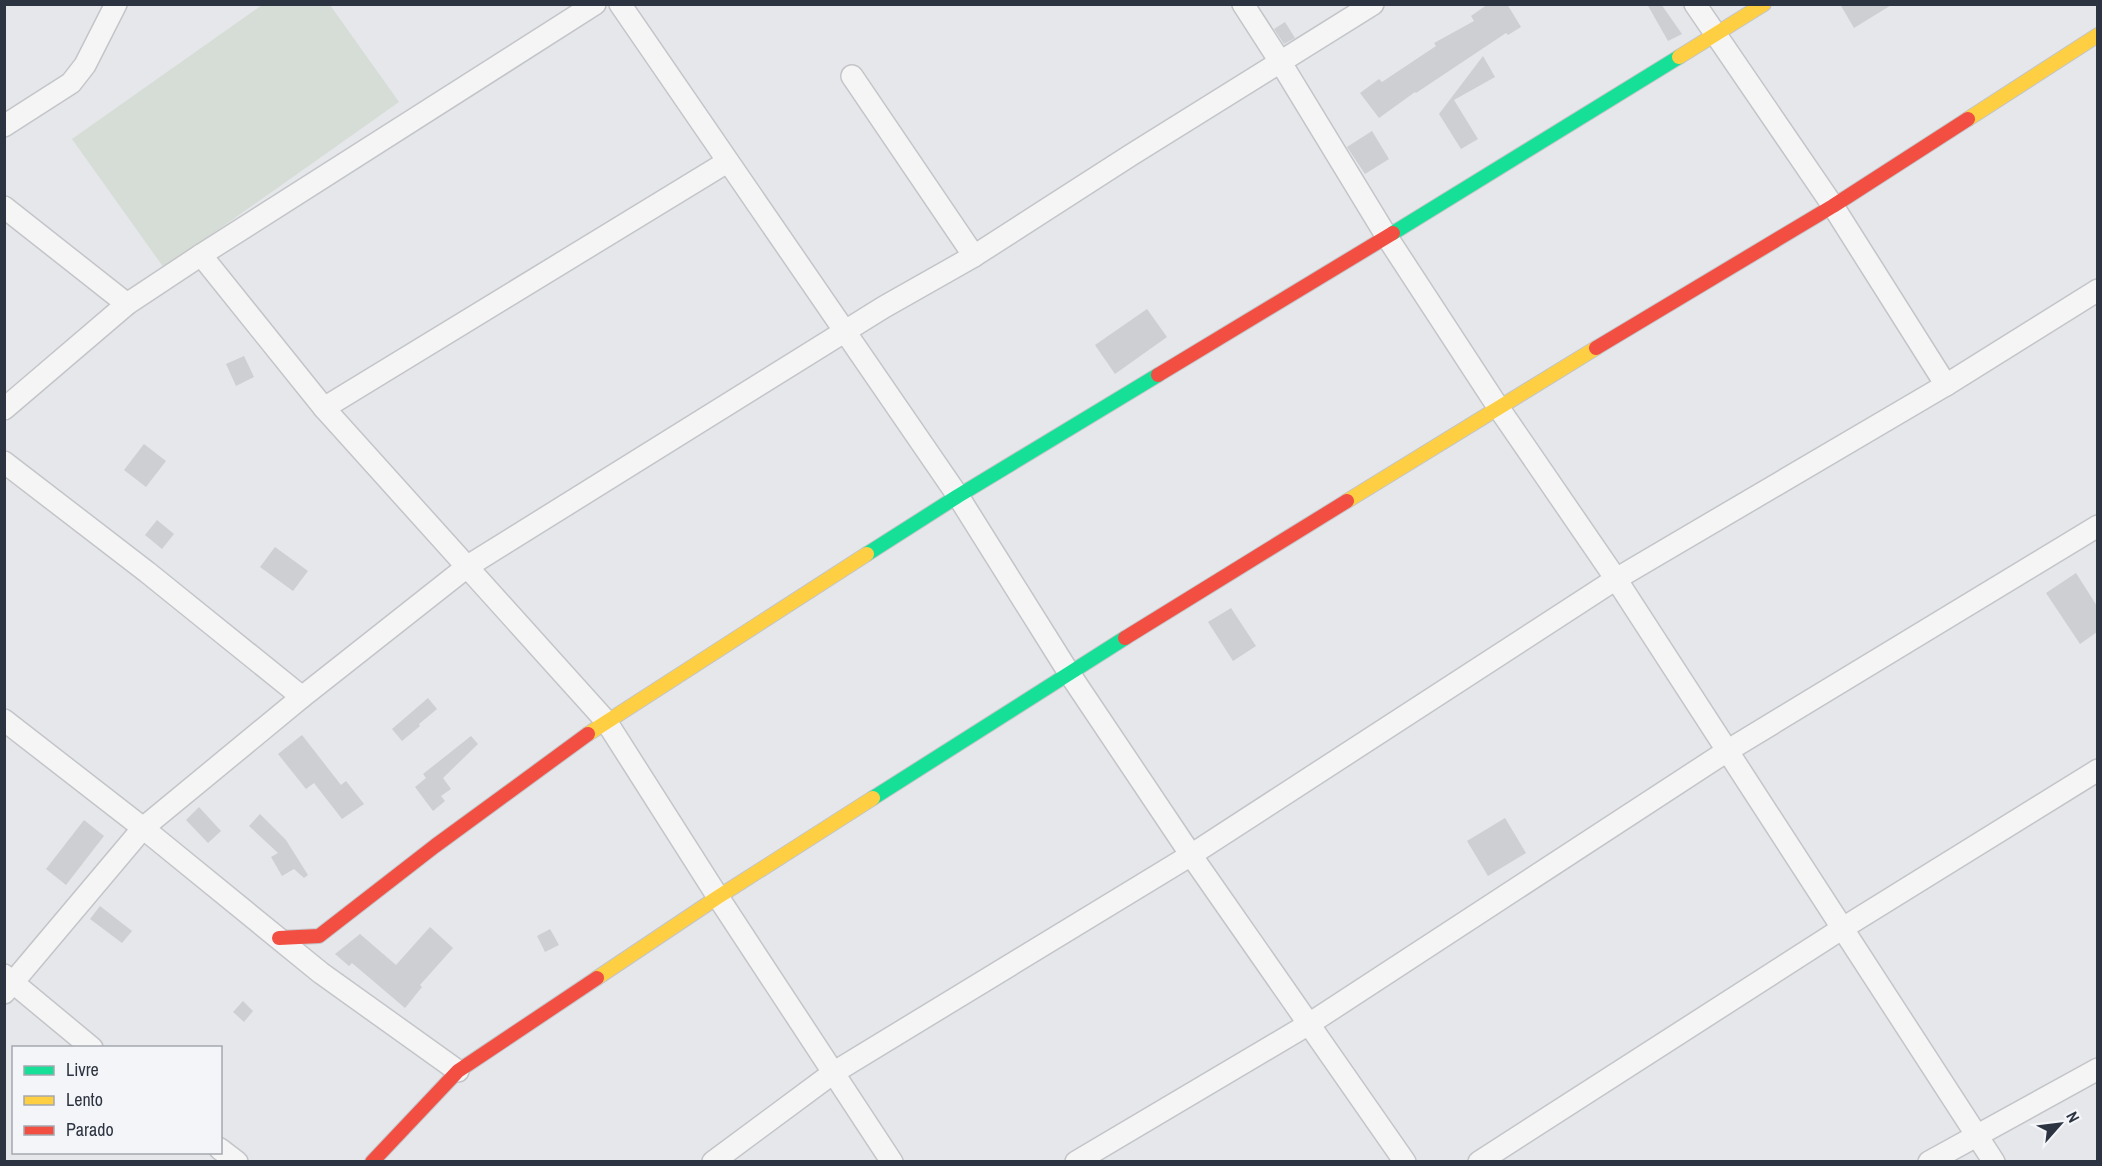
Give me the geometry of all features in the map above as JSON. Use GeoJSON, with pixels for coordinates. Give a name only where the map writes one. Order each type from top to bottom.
{"type":"FeatureCollection","features":[{"type":"Feature","properties":{"kind":"street"},"geometry":{"type":"LineString","coordinates":[[4,409],[127,304],[595,4]]}},
{"type":"Feature","properties":{"kind":"street"},"geometry":{"type":"LineString","coordinates":[[620,4],[958,496],[1069,674],[1191,855],[1405,1161]]}},
{"type":"Feature","properties":{"kind":"street"},"geometry":{"type":"LineString","coordinates":[[1243,4],[1387,237],[1498,407],[1616,579],[1994,1161]]}},
{"type":"Feature","properties":{"kind":"street"},"geometry":{"type":"LineString","coordinates":[[91,1046],[8,983],[143,828],[302,697],[468,566],[884,307],[974,256],[1373,4]]}},
{"type":"Feature","properties":{"kind":"street"},"geometry":{"type":"LineString","coordinates":[[1695,4],[1833,206],[1946,385]]}},
{"type":"Feature","properties":{"kind":"street"},"geometry":{"type":"LineString","coordinates":[[279,938],[319,936],[435,846],[606,721],[958,496],[1387,237],[1716,36],[1764,4]]}},
{"type":"Feature","properties":{"kind":"street"},"geometry":{"type":"LineString","coordinates":[[4,126],[70,83],[86,65],[114,6]]}},
{"type":"Feature","properties":{"kind":"street"},"geometry":{"type":"LineString","coordinates":[[372,1161],[458,1071],[718,897],[1069,674],[1498,407],[1833,206],[2097,35]]}},
{"type":"Feature","properties":{"kind":"street"},"geometry":{"type":"LineString","coordinates":[[852,76],[974,256]]}},
{"type":"Feature","properties":{"kind":"street"},"geometry":{"type":"LineString","coordinates":[[324,408],[727,162]]}},
{"type":"Feature","properties":{"kind":"street"},"geometry":{"type":"LineString","coordinates":[[4,207],[127,304]]}},
{"type":"Feature","properties":{"kind":"street"},"geometry":{"type":"LineString","coordinates":[[201,255],[324,408],[606,721],[718,897],[892,1161]]}},
{"type":"Feature","properties":{"kind":"street"},"geometry":{"type":"LineString","coordinates":[[713,1161],[833,1073],[1191,855],[1616,579],[1946,385],[2097,290]]}},
{"type":"Feature","properties":{"kind":"street"},"geometry":{"type":"LineString","coordinates":[[4,462],[147,572],[302,697]]}},
{"type":"Feature","properties":{"kind":"street"},"geometry":{"type":"LineString","coordinates":[[1076,1161],[1309,1024],[1727,751],[2097,526]]}},
{"type":"Feature","properties":{"kind":"street"},"geometry":{"type":"LineString","coordinates":[[4,720],[143,828],[321,973],[458,1071]]}},
{"type":"Feature","properties":{"kind":"street"},"geometry":{"type":"LineString","coordinates":[[1479,1161],[1843,928],[2097,770]]}},
{"type":"Feature","properties":{"kind":"street"},"geometry":{"type":"LineString","coordinates":[[319,936],[321,973]]}},
{"type":"Feature","properties":{"kind":"street"},"geometry":{"type":"LineString","coordinates":[[1929,1161],[2097,1069]]}},
{"type":"Feature","properties":{"kind":"street"},"geometry":{"type":"LineString","coordinates":[[222,1150],[237,1161]]}},
{"type":"Feature","properties":{"kind":"shaded area"},"geometry":{"type":"Polygon","coordinates":[[[262,5],[330,5],[399,102],[164,268],[72,139],[262,5]]]}},
{"type":"Feature","properties":{"kind":"building"},"geometry":{"type":"Polygon","coordinates":[[[1488,4],[1507,4],[1521,27],[1508,35],[1506,33],[1379,118],[1360,93],[1379,79],[1382,82],[1436,46],[1434,43],[1474,21],[1471,16],[1488,4]]]}},
{"type":"Feature","properties":{"kind":"building"},"geometry":{"type":"Polygon","coordinates":[[[1647,4],[1661,4],[1682,34],[1668,41],[1647,4]]]}},
{"type":"Feature","properties":{"kind":"building"},"geometry":{"type":"Polygon","coordinates":[[[1840,4],[1893,4],[1854,28],[1840,4]]]}},
{"type":"Feature","properties":{"kind":"building"},"geometry":{"type":"Polygon","coordinates":[[[1285,22],[1295,38],[1284,44],[1274,29],[1285,22]]]}},
{"type":"Feature","properties":{"kind":"building"},"geometry":{"type":"Polygon","coordinates":[[[1483,56],[1495,77],[1454,100],[1478,139],[1461,149],[1439,114],[1483,56]]]}},
{"type":"Feature","properties":{"kind":"building"},"geometry":{"type":"Polygon","coordinates":[[[1372,131],[1389,159],[1365,174],[1347,147],[1372,131]]]}},
{"type":"Feature","properties":{"kind":"building"},"geometry":{"type":"Polygon","coordinates":[[[1147,309],[1167,337],[1115,374],[1095,345],[1147,309]]]}},
{"type":"Feature","properties":{"kind":"building"},"geometry":{"type":"Polygon","coordinates":[[[244,356],[254,377],[236,386],[226,364],[244,356]]]}},
{"type":"Feature","properties":{"kind":"building"},"geometry":{"type":"Polygon","coordinates":[[[144,444],[166,461],[146,487],[124,470],[144,444]]]}},
{"type":"Feature","properties":{"kind":"building"},"geometry":{"type":"Polygon","coordinates":[[[157,520],[174,534],[162,549],[145,535],[157,520]]]}},
{"type":"Feature","properties":{"kind":"building"},"geometry":{"type":"Polygon","coordinates":[[[275,547],[308,571],[293,591],[260,567],[275,547]]]}},
{"type":"Feature","properties":{"kind":"building"},"geometry":{"type":"Polygon","coordinates":[[[2076,573],[2097,606],[2097,632],[2080,644],[2046,593],[2076,573]]]}},
{"type":"Feature","properties":{"kind":"building"},"geometry":{"type":"Polygon","coordinates":[[[1231,608],[1256,646],[1233,661],[1208,622],[1231,608]]]}},
{"type":"Feature","properties":{"kind":"building"},"geometry":{"type":"Polygon","coordinates":[[[428,698],[437,709],[402,741],[392,729],[428,698]]]}},
{"type":"Feature","properties":{"kind":"building"},"geometry":{"type":"Polygon","coordinates":[[[302,735],[341,785],[346,781],[364,804],[342,819],[314,783],[306,789],[278,754],[302,735]]]}},
{"type":"Feature","properties":{"kind":"building"},"geometry":{"type":"Polygon","coordinates":[[[471,736],[478,744],[443,778],[451,789],[441,796],[445,801],[433,811],[415,787],[426,778],[423,774],[471,736]]]}},
{"type":"Feature","properties":{"kind":"building"},"geometry":{"type":"Polygon","coordinates":[[[199,807],[221,831],[208,843],[186,820],[199,807]]]}},
{"type":"Feature","properties":{"kind":"building"},"geometry":{"type":"Polygon","coordinates":[[[260,814],[286,840],[308,875],[304,878],[294,869],[282,876],[271,857],[278,853],[249,826],[260,814]]]}},
{"type":"Feature","properties":{"kind":"building"},"geometry":{"type":"Polygon","coordinates":[[[1505,818],[1526,853],[1488,876],[1467,841],[1505,818]]]}},
{"type":"Feature","properties":{"kind":"building"},"geometry":{"type":"Polygon","coordinates":[[[84,820],[104,836],[66,885],[46,869],[84,820]]]}},
{"type":"Feature","properties":{"kind":"building"},"geometry":{"type":"Polygon","coordinates":[[[100,906],[132,931],[122,943],[90,919],[100,906]]]}},
{"type":"Feature","properties":{"kind":"building"},"geometry":{"type":"Polygon","coordinates":[[[430,927],[453,948],[420,985],[422,987],[405,1008],[352,963],[349,966],[335,954],[360,934],[396,965],[430,927]]]}},
{"type":"Feature","properties":{"kind":"building"},"geometry":{"type":"Polygon","coordinates":[[[550,929],[559,945],[545,952],[537,936],[550,929]]]}},
{"type":"Feature","properties":{"kind":"building"},"geometry":{"type":"Polygon","coordinates":[[[243,1001],[253,1011],[244,1022],[233,1012],[243,1001]]]}},
{"type":"Feature","properties":{"kind":"traffic: fast"},"geometry":{"type":"LineString","coordinates":[[1393,233],[1679,57]]}},
{"type":"Feature","properties":{"kind":"traffic: fast"},"geometry":{"type":"LineString","coordinates":[[867,554],[1158,375]]}},
{"type":"Feature","properties":{"kind":"traffic: fast"},"geometry":{"type":"LineString","coordinates":[[873,798],[1125,638]]}},
{"type":"Feature","properties":{"kind":"traffic: slow"},"geometry":{"type":"LineString","coordinates":[[1679,57],[1764,4]]}},
{"type":"Feature","properties":{"kind":"traffic: slow"},"geometry":{"type":"LineString","coordinates":[[1968,119],[2098,35]]}},
{"type":"Feature","properties":{"kind":"traffic: slow"},"geometry":{"type":"LineString","coordinates":[[1347,501],[1596,348]]}},
{"type":"Feature","properties":{"kind":"traffic: slow"},"geometry":{"type":"LineString","coordinates":[[588,734],[867,554]]}},
{"type":"Feature","properties":{"kind":"traffic: slow"},"geometry":{"type":"LineString","coordinates":[[597,978],[873,798]]}},
{"type":"Feature","properties":{"kind":"traffic: jam"},"geometry":{"type":"LineString","coordinates":[[1596,348],[1833,206],[1968,119]]}},
{"type":"Feature","properties":{"kind":"traffic: jam"},"geometry":{"type":"LineString","coordinates":[[1158,375],[1393,233]]}},
{"type":"Feature","properties":{"kind":"traffic: jam"},"geometry":{"type":"LineString","coordinates":[[1125,638],[1347,501]]}},
{"type":"Feature","properties":{"kind":"traffic: jam"},"geometry":{"type":"LineString","coordinates":[[279,938],[319,936],[435,846],[588,734]]}},
{"type":"Feature","properties":{"kind":"traffic: jam"},"geometry":{"type":"LineString","coordinates":[[372,1162],[458,1071],[597,978]]}}]}
